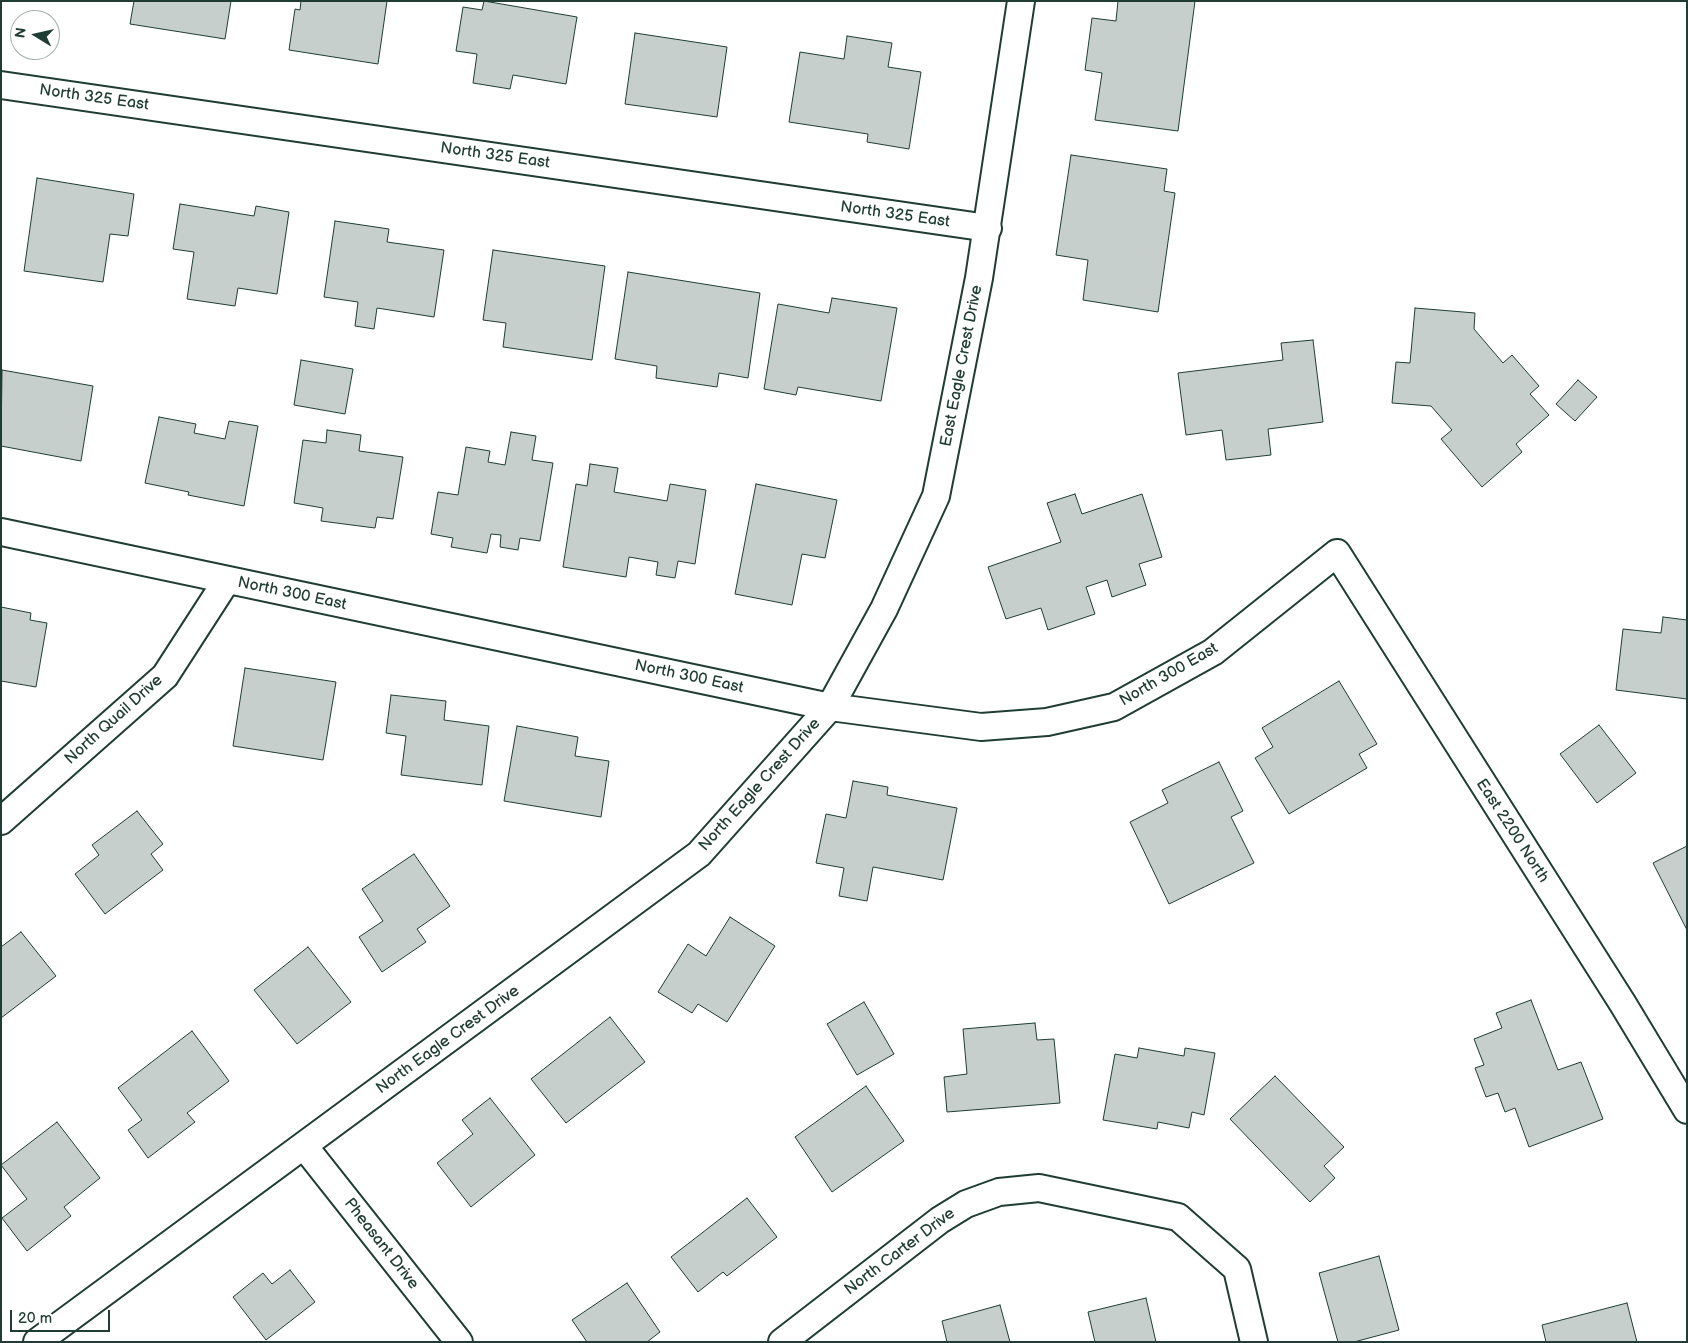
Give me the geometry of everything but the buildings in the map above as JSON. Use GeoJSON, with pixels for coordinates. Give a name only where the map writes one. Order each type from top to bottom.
{"type":"FeatureCollection","features":[{"type":"Feature","properties":{"kind":"street","name":"East Eagle Crest Drive"},"geometry":{"type":"LineString","coordinates":[[830,707],[884,609],[936,496],[988,228],[1021,1]]}},
{"type":"Feature","properties":{"kind":"street","name":"North 325 East"},"geometry":{"type":"LineString","coordinates":[[1,85],[988,228]]}},
{"type":"Feature","properties":{"kind":"street","name":"North 300 East"},"geometry":{"type":"LineString","coordinates":[[1,532],[830,707],[981,727],[1047,722],[1114,707],[1213,652],[1337,554]]}},
{"type":"Feature","properties":{"kind":"street","name":"East 2200 North"},"geometry":{"type":"LineString","coordinates":[[1337,554],[1623,1004],[1687,1110]]}},
{"type":"Feature","properties":{"kind":"street","name":"North Quail Drive"},"geometry":{"type":"LineString","coordinates":[[1,821],[166,676],[227,580]]}},
{"type":"Feature","properties":{"kind":"street","name":"North Eagle Crest Drive"},"geometry":{"type":"LineString","coordinates":[[37,1342],[699,854],[830,707]]}},
{"type":"Feature","properties":{"kind":"street","name":"Pheasant Drive"},"geometry":{"type":"LineString","coordinates":[[304,1146],[459,1342]]}},
{"type":"Feature","properties":{"kind":"street","name":"North Carter Drive"},"geometry":{"type":"LineString","coordinates":[[797,1337],[940,1220],[966,1204],[999,1192],[1039,1188],[1178,1217],[1237,1269],[1254,1342]]}}]}
